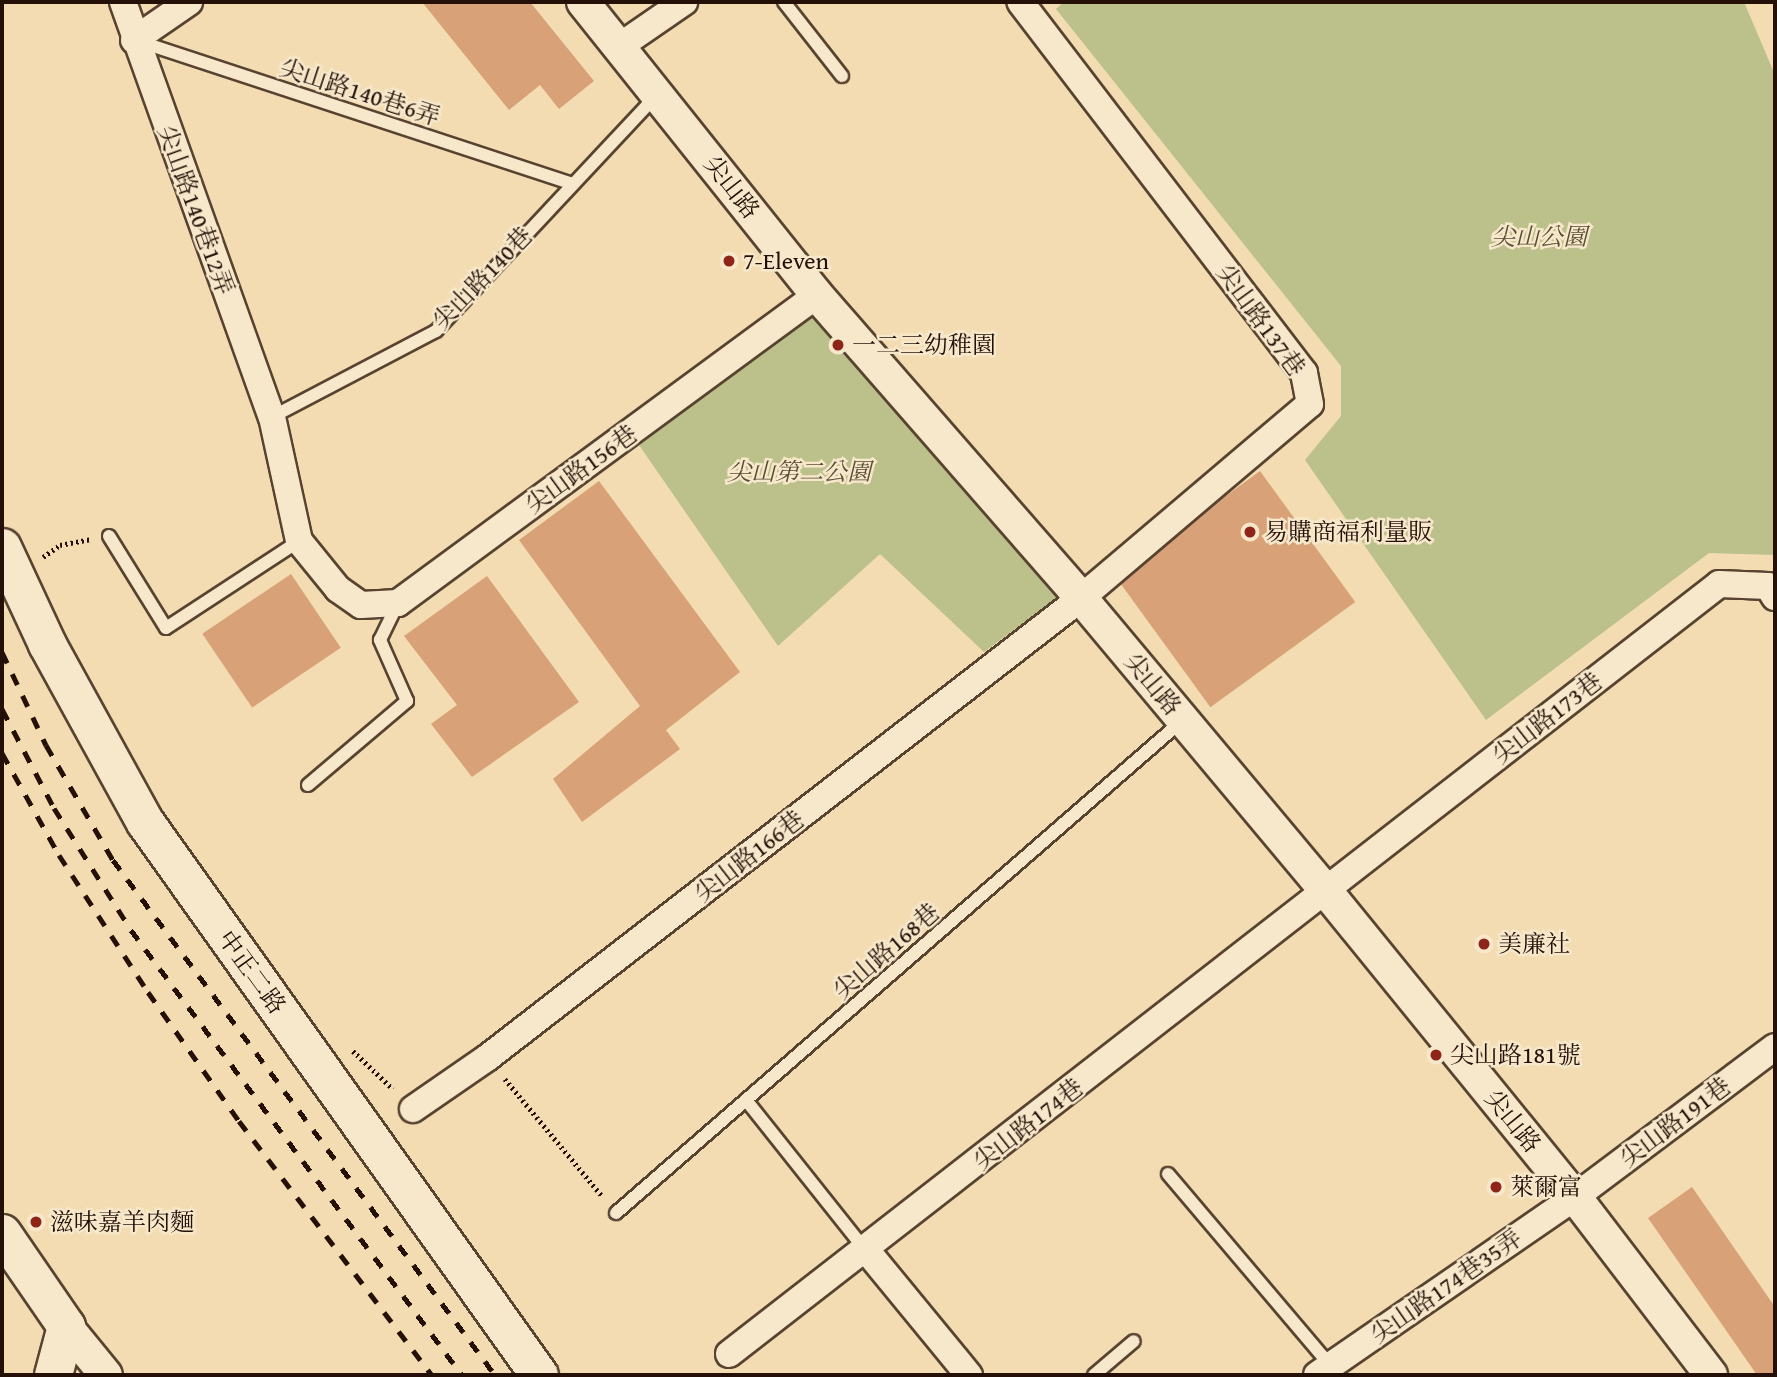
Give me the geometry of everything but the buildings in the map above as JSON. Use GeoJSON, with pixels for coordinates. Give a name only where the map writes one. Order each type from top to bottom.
{"type":"FeatureCollection","features":[{"type":"Feature","properties":{"kind":"main road","name":"中正二路"},"geometry":{"type":"LineString","coordinates":[[2,547],[47,644],[145,822],[539,1375]]}},
{"type":"Feature","properties":{"kind":"main road"},"geometry":{"type":"LineString","coordinates":[[2,1233],[66,1326],[54,1375]]}},
{"type":"Feature","properties":{"kind":"street","name":"尖山路140巷12弄"},"geometry":{"type":"LineString","coordinates":[[123,2],[134,40],[272,417]]}},
{"type":"Feature","properties":{"kind":"street"},"geometry":{"type":"LineString","coordinates":[[134,40],[189,2]]}},
{"type":"Feature","properties":{"kind":"street","name":"尖山路"},"geometry":{"type":"LineString","coordinates":[[583,2],[817,295],[1081,598],[1326,891],[1575,1197],[1711,1375]]}},
{"type":"Feature","properties":{"kind":"street"},"geometry":{"type":"LineString","coordinates":[[620,46],[684,2]]}},
{"type":"Feature","properties":{"kind":"street","name":"尖山路137巷"},"geometry":{"type":"LineString","coordinates":[[1020,2],[1304,373],[1310,404],[1081,598]]}},
{"type":"Feature","properties":{"kind":"street","name":"尖山路156巷"},"geometry":{"type":"LineString","coordinates":[[398,603],[817,295]]}},
{"type":"Feature","properties":{"kind":"street"},"geometry":{"type":"LineString","coordinates":[[272,417],[299,541],[338,589],[361,605],[398,603]]}},
{"type":"Feature","properties":{"kind":"street","name":"尖山路173巷"},"geometry":{"type":"LineString","coordinates":[[1326,891],[1719,584],[1768,586],[1775,597]]}},
{"type":"Feature","properties":{"kind":"street","name":"尖山路166巷"},"geometry":{"type":"LineString","coordinates":[[414,1109],[487,1058],[1081,598]]}},
{"type":"Feature","properties":{"kind":"street","name":"尖山路174巷"},"geometry":{"type":"LineString","coordinates":[[729,1354],[867,1251],[1326,891]]}},
{"type":"Feature","properties":{"kind":"street","name":"尖山路191巷"},"geometry":{"type":"LineString","coordinates":[[1575,1197],[1775,1047]]}},
{"type":"Feature","properties":{"kind":"street","name":"尖山路174巷35弄"},"geometry":{"type":"LineString","coordinates":[[1324,1371],[1575,1197]]}},
{"type":"Feature","properties":{"kind":"street"},"geometry":{"type":"LineString","coordinates":[[867,1251],[969,1375]]}},
{"type":"Feature","properties":{"kind":"street"},"geometry":{"type":"LineString","coordinates":[[66,1326],[106,1375]]}},
{"type":"Feature","properties":{"kind":"lane"},"geometry":{"type":"LineString","coordinates":[[784,2],[842,76]]}},
{"type":"Feature","properties":{"kind":"lane","name":"尖山路140巷6弄"},"geometry":{"type":"LineString","coordinates":[[134,40],[572,184]]}},
{"type":"Feature","properties":{"kind":"lane","name":"尖山路140巷"},"geometry":{"type":"LineString","coordinates":[[272,417],[436,331],[658,93]]}},
{"type":"Feature","properties":{"kind":"lane"},"geometry":{"type":"LineString","coordinates":[[109,536],[166,628],[299,541]]}},
{"type":"Feature","properties":{"kind":"lane"},"geometry":{"type":"LineString","coordinates":[[309,785],[407,701],[380,640],[398,603]]}},
{"type":"Feature","properties":{"kind":"lane","name":"尖山路168巷"},"geometry":{"type":"LineString","coordinates":[[616,1213],[1183,720]]}},
{"type":"Feature","properties":{"kind":"lane"},"geometry":{"type":"LineString","coordinates":[[746,1100],[867,1251]]}},
{"type":"Feature","properties":{"kind":"lane"},"geometry":{"type":"LineString","coordinates":[[1168,1174],[1324,1371]]}},
{"type":"Feature","properties":{"kind":"lane"},"geometry":{"type":"LineString","coordinates":[[1094,1375],[1134,1341]]}},
{"type":"Feature","properties":{"kind":"path"},"geometry":{"type":"LineString","coordinates":[[60,545],[109,536]]}},
{"type":"Feature","properties":{"kind":"path"},"geometry":{"type":"LineString","coordinates":[[487,1058],[616,1213]]}},
{"type":"Feature","properties":{"kind":"green space","name":"尖山公園"},"geometry":{"type":"Polygon","coordinates":[[[1064,2],[1744,2],[1775,75],[1775,555],[1709,553],[1486,720],[1305,460],[1341,416],[1341,366],[1056,9],[1064,2]]]}},
{"type":"Feature","properties":{"kind":"green space","name":"尖山第二公園"},"geometry":{"type":"Polygon","coordinates":[[[814,310],[953,479],[1058,597],[984,652],[880,554],[778,646],[639,445],[814,310]]]}},
{"type":"Feature","properties":{"kind":"railway"},"geometry":{"type":"LineString","coordinates":[[2,652],[46,745],[113,860],[495,1375]]}},
{"type":"Feature","properties":{"kind":"railway"},"geometry":{"type":"LineString","coordinates":[[2,709],[54,808],[131,930],[462,1375]]}},
{"type":"Feature","properties":{"kind":"railway"},"geometry":{"type":"LineString","coordinates":[[2,753],[59,855],[148,992],[239,1121],[432,1375]]}},
{"type":"Feature","properties":{"kind":"place","name":"7-Eleven"},"geometry":{"type":"Point","coordinates":[729,261]}},
{"type":"Feature","properties":{"kind":"place","name":"一二三幼稚園"},"geometry":{"type":"Point","coordinates":[838,345]}},
{"type":"Feature","properties":{"kind":"place","name":"易購商福利量販"},"geometry":{"type":"Point","coordinates":[1250,532]}},
{"type":"Feature","properties":{"kind":"place","name":"美廉社"},"geometry":{"type":"Point","coordinates":[1484,944]}},
{"type":"Feature","properties":{"kind":"place","name":"尖山路181號"},"geometry":{"type":"Point","coordinates":[1436,1055]}},
{"type":"Feature","properties":{"kind":"place","name":"萊爾富"},"geometry":{"type":"Point","coordinates":[1496,1187]}},
{"type":"Feature","properties":{"kind":"place","name":"滋味嘉羊肉麵"},"geometry":{"type":"Point","coordinates":[36,1222]}}]}
